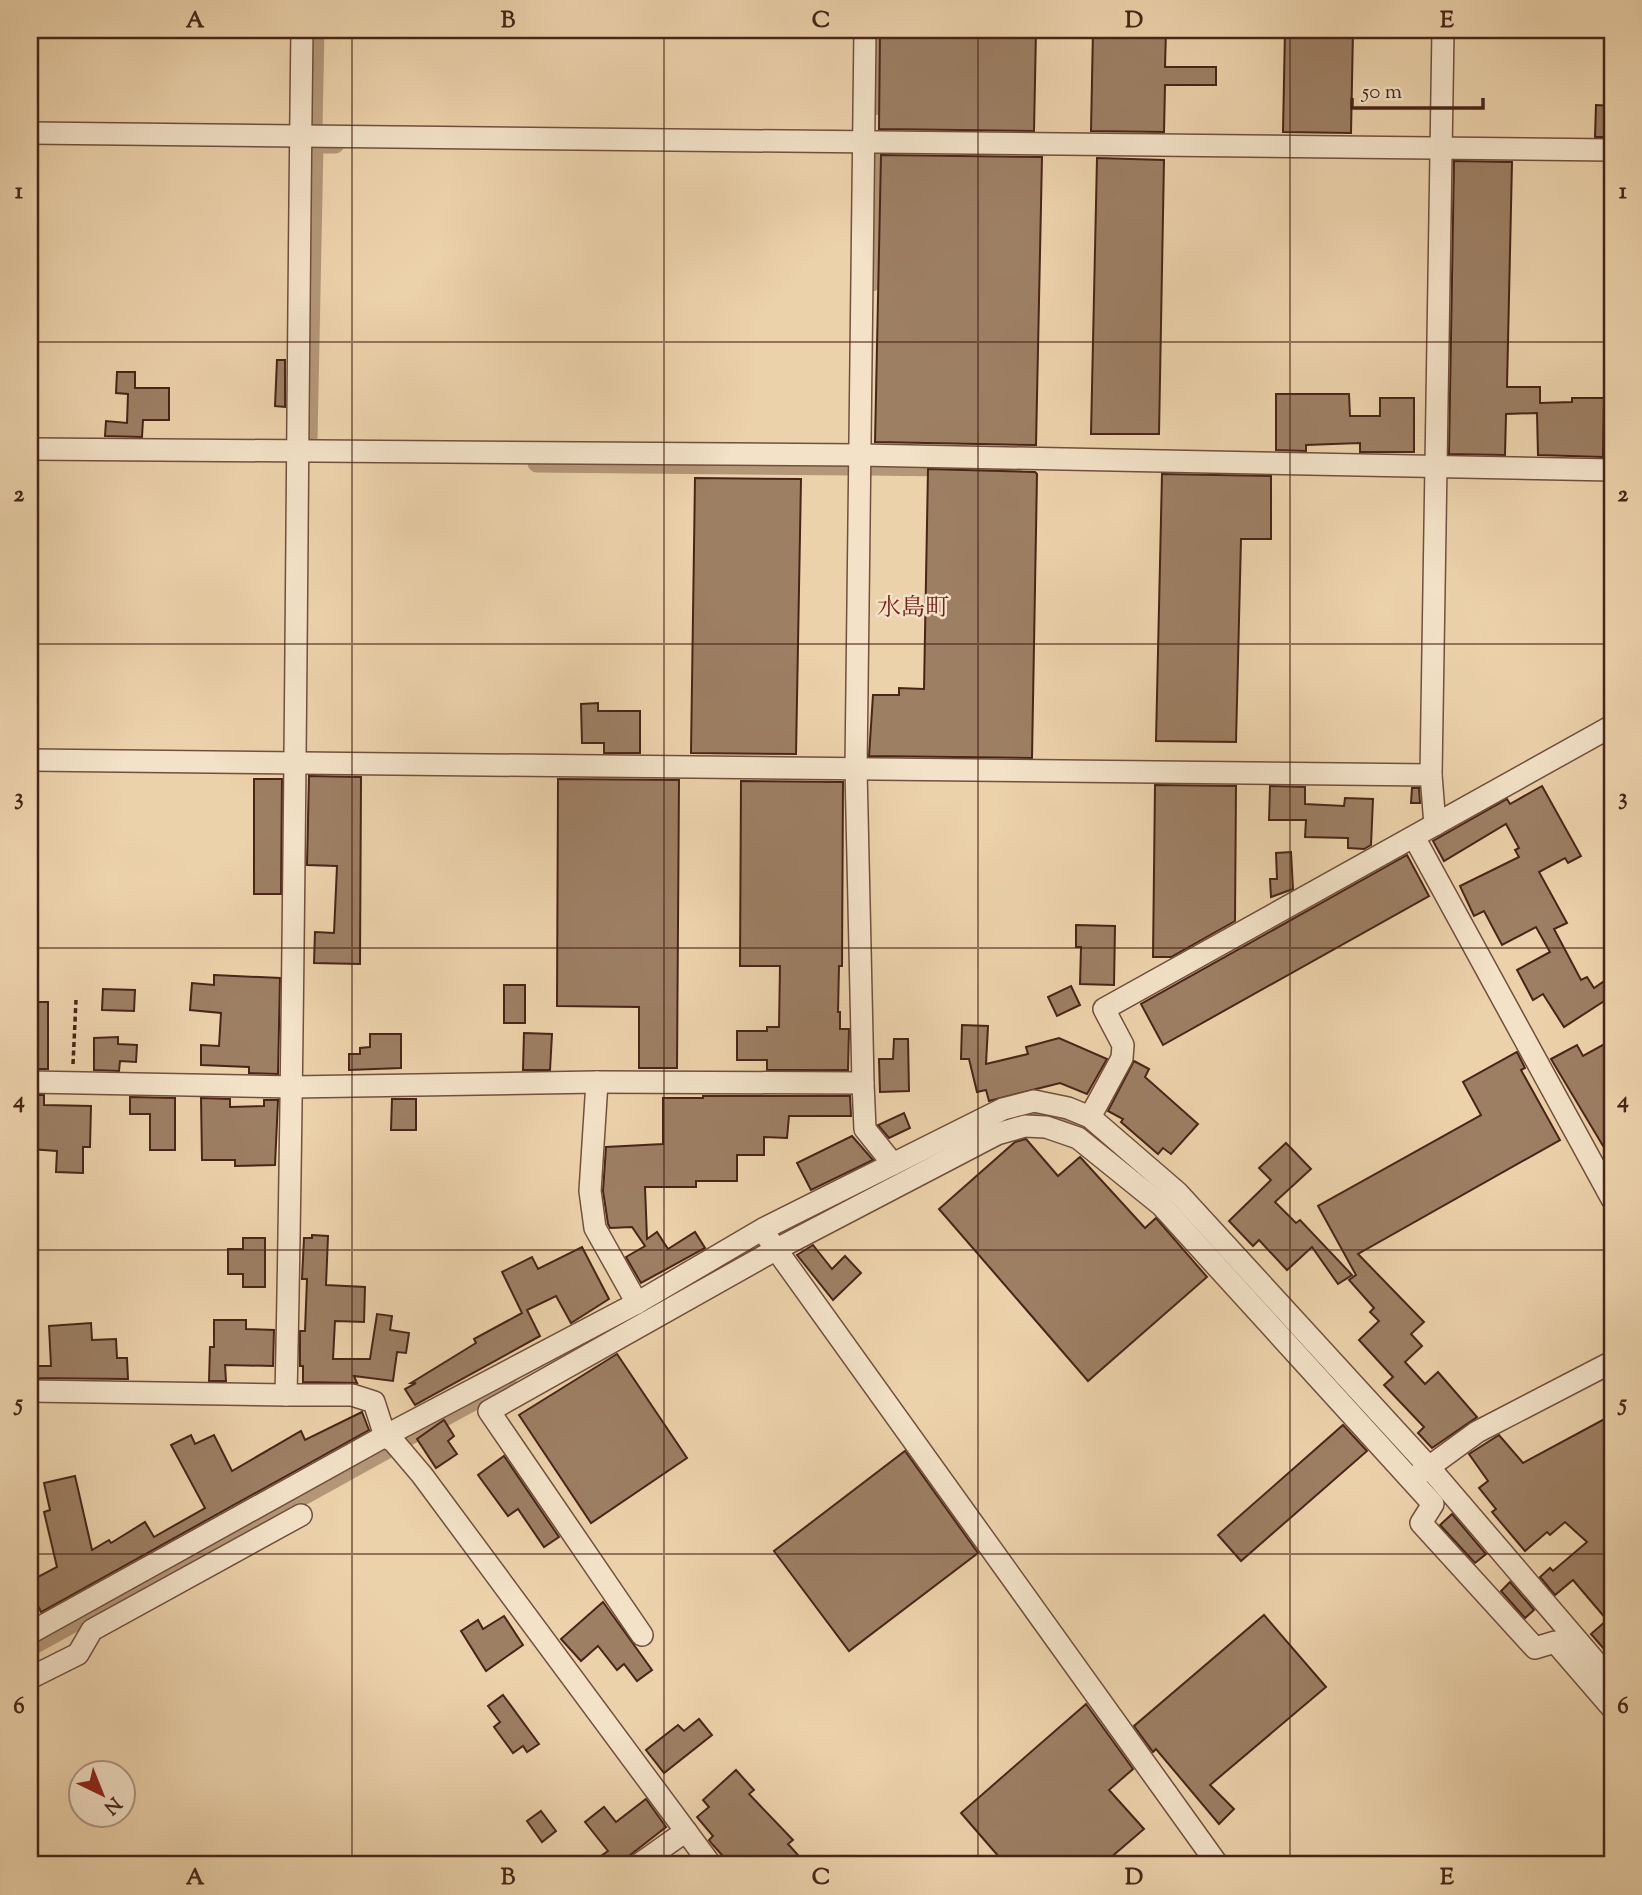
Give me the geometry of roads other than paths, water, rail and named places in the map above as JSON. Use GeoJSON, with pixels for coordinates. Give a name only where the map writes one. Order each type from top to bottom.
{"type":"FeatureCollection","features":[{"type":"Feature","properties":{"kind":"street"},"geometry":{"type":"LineString","coordinates":[[286,1395],[293,1087],[293,763],[302,30]]}},
{"type":"Feature","properties":{"kind":"street"},"geometry":{"type":"LineString","coordinates":[[865,30],[856,769],[863,1083],[865,1129],[893,1164]]}},
{"type":"Feature","properties":{"kind":"street"},"geometry":{"type":"LineString","coordinates":[[1435,825],[1432,775],[1443,30]]}},
{"type":"Feature","properties":{"kind":"street"},"geometry":{"type":"LineString","coordinates":[[30,133],[1612,150]]}},
{"type":"Feature","properties":{"kind":"street"},"geometry":{"type":"LineString","coordinates":[[30,449],[861,455],[1612,470]]}},
{"type":"Feature","properties":{"kind":"street"},"geometry":{"type":"LineString","coordinates":[[1090,1117],[1122,1058],[1123,1045],[1104,1009],[1612,726]]}},
{"type":"Feature","properties":{"kind":"street"},"geometry":{"type":"LineString","coordinates":[[30,760],[1432,775]]}},
{"type":"Feature","properties":{"kind":"street"},"geometry":{"type":"LineString","coordinates":[[1414,837],[1612,1199]]}},
{"type":"Feature","properties":{"kind":"street"},"geometry":{"type":"LineString","coordinates":[[30,1082],[293,1087],[597,1082],[863,1083]]}},
{"type":"Feature","properties":{"kind":"street"},"geometry":{"type":"LineString","coordinates":[[597,1082],[590,1191],[595,1228],[637,1303]]}},
{"type":"Feature","properties":{"kind":"street"},"geometry":{"type":"LineString","coordinates":[[30,1633],[385,1436],[637,1303],[763,1229],[1003,1109],[1034,1101],[1161,1205],[1420,1473],[1612,1681]]}},
{"type":"Feature","properties":{"kind":"street"},"geometry":{"type":"LineString","coordinates":[[642,1635],[489,1411],[775,1251],[997,1134],[1052,1116],[1090,1117],[1178,1193],[1420,1473],[1433,1504],[1421,1523],[1535,1648],[1555,1642],[1612,1708]]}},
{"type":"Feature","properties":{"kind":"street"},"geometry":{"type":"LineString","coordinates":[[763,1229],[775,1251],[1218,1865]]}},
{"type":"Feature","properties":{"kind":"street"},"geometry":{"type":"LineString","coordinates":[[1420,1473],[1477,1432],[1612,1362]]}},
{"type":"Feature","properties":{"kind":"street"},"geometry":{"type":"LineString","coordinates":[[30,1391],[352,1395],[374,1402],[385,1436],[394,1441],[422,1475],[711,1865]]}},
{"type":"Feature","properties":{"kind":"street"},"geometry":{"type":"LineString","coordinates":[[30,1678],[78,1654],[92,1630],[301,1515]]}},
{"type":"Feature","properties":{"kind":"street"},"geometry":{"type":"LineString","coordinates":[[639,1865],[686,1830]]}},
{"type":"Feature","properties":{"kind":"waterway"},"geometry":{"type":"LineString","coordinates":[[313,127],[315,30]]}},
{"type":"Feature","properties":{"kind":"waterway"},"geometry":{"type":"LineString","coordinates":[[874,106],[876,30]]}},
{"type":"Feature","properties":{"kind":"waterway"},"geometry":{"type":"LineString","coordinates":[[308,439],[314,144],[335,144]]}},
{"type":"Feature","properties":{"kind":"waterway"},"geometry":{"type":"LineString","coordinates":[[872,282],[875,151]]}},
{"type":"Feature","properties":{"kind":"waterway"},"geometry":{"type":"LineString","coordinates":[[537,463],[851,466]]}},
{"type":"Feature","properties":{"kind":"waterway"},"geometry":{"type":"LineString","coordinates":[[868,466],[1013,468]]}},
{"type":"Feature","properties":{"kind":"waterway"},"geometry":{"type":"LineString","coordinates":[[1002,1118],[1022,1114],[1057,1117],[1087,1131],[1131,1164]]}},
{"type":"Feature","properties":{"kind":"waterway"},"geometry":{"type":"LineString","coordinates":[[659,1301],[892,1176]]}},
{"type":"Feature","properties":{"kind":"waterway"},"geometry":{"type":"LineString","coordinates":[[409,1436],[507,1383]]}},
{"type":"Feature","properties":{"kind":"waterway"},"geometry":{"type":"LineString","coordinates":[[30,1647],[393,1446]]}},
{"type":"Feature","properties":{"kind":"district","name":"水島町"},"geometry":{"type":"Point","coordinates":[913,607]}}]}
